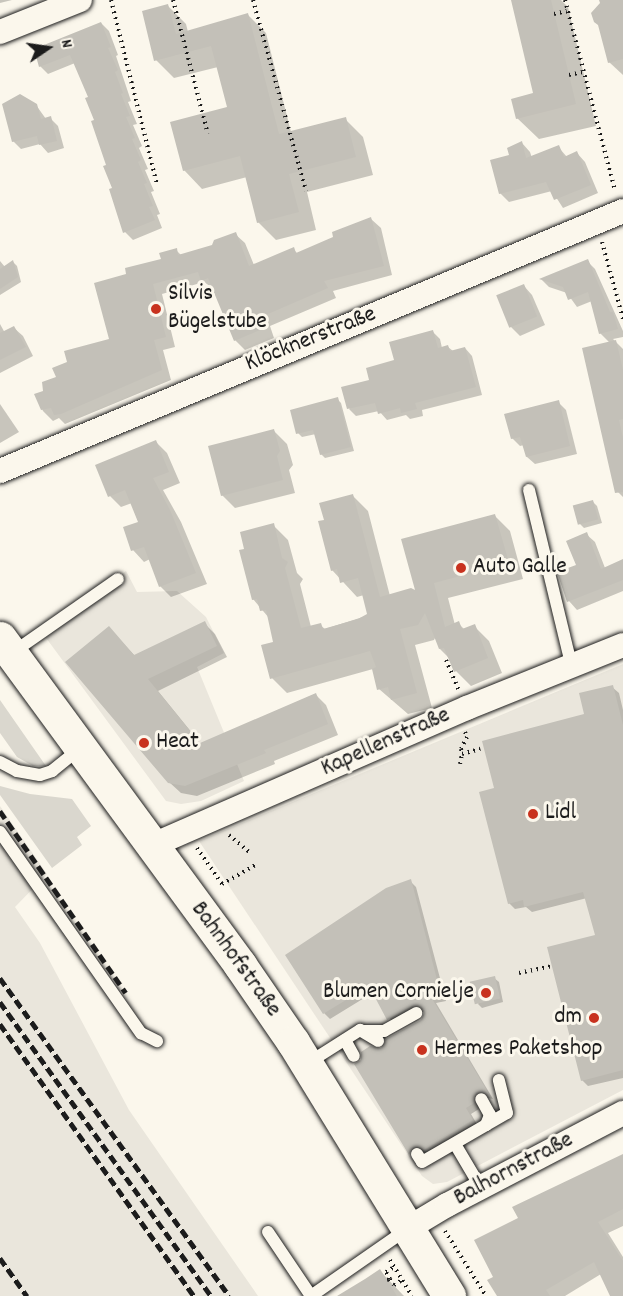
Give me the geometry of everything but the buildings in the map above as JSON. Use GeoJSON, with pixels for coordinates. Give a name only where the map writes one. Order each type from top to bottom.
{"type":"FeatureCollection","features":[{"type":"Feature","properties":{"kind":"main road","name":"Bahnhofstraße"},"geometry":{"type":"LineString","coordinates":[[5,646],[240,965],[307,1064],[448,1296]]}},
{"type":"Feature","properties":{"kind":"street"},"geometry":{"type":"LineString","coordinates":[[0,33],[80,0]]}},
{"type":"Feature","properties":{"kind":"street","name":"Klöcknerstraße"},"geometry":{"type":"LineString","coordinates":[[0,471],[622,212]]}},
{"type":"Feature","properties":{"kind":"street","name":"Kapellenstraße"},"geometry":{"type":"LineString","coordinates":[[151,846],[463,710],[623,645]]}},
{"type":"Feature","properties":{"kind":"street","name":"Balhornstraße"},"geometry":{"type":"LineString","coordinates":[[407,1230],[623,1113]]}},
{"type":"Feature","properties":{"kind":"lane"},"geometry":{"type":"LineString","coordinates":[[529,489],[572,664]]}},
{"type":"Feature","properties":{"kind":"lane"},"geometry":{"type":"LineString","coordinates":[[5,646],[118,579]]}},
{"type":"Feature","properties":{"kind":"lane"},"geometry":{"type":"LineString","coordinates":[[0,762],[17,771],[40,775],[52,771],[80,748]]}},
{"type":"Feature","properties":{"kind":"lane"},"geometry":{"type":"LineString","coordinates":[[0,832],[141,1033],[157,1041]]}},
{"type":"Feature","properties":{"kind":"lane"},"geometry":{"type":"LineString","coordinates":[[307,1064],[360,1030],[384,1031],[416,1013]]}},
{"type":"Feature","properties":{"kind":"lane"},"geometry":{"type":"LineString","coordinates":[[360,1030],[378,1041]]}},
{"type":"Feature","properties":{"kind":"lane"},"geometry":{"type":"LineString","coordinates":[[345,1040],[354,1056]]}},
{"type":"Feature","properties":{"kind":"lane"},"geometry":{"type":"LineString","coordinates":[[417,1154],[422,1162],[441,1146],[455,1144],[466,1131],[507,1113],[499,1080]]}},
{"type":"Feature","properties":{"kind":"lane"},"geometry":{"type":"LineString","coordinates":[[481,1099],[488,1120]]}},
{"type":"Feature","properties":{"kind":"lane"},"geometry":{"type":"LineString","coordinates":[[455,1144],[481,1188]]}},
{"type":"Feature","properties":{"kind":"lane"},"geometry":{"type":"LineString","coordinates":[[268,1232],[311,1296],[407,1230]]}},
{"type":"Feature","properties":{"kind":"path"},"geometry":{"type":"LineString","coordinates":[[111,0],[157,185]]}},
{"type":"Feature","properties":{"kind":"path"},"geometry":{"type":"LineString","coordinates":[[173,0],[208,134]]}},
{"type":"Feature","properties":{"kind":"path"},"geometry":{"type":"LineString","coordinates":[[253,0],[306,191]]}},
{"type":"Feature","properties":{"kind":"path"},"geometry":{"type":"LineString","coordinates":[[564,0],[622,212]]}},
{"type":"Feature","properties":{"kind":"path"},"geometry":{"type":"LineString","coordinates":[[554,14],[567,11]]}},
{"type":"Feature","properties":{"kind":"path"},"geometry":{"type":"LineString","coordinates":[[569,75],[583,72]]}},
{"type":"Feature","properties":{"kind":"path"},"geometry":{"type":"LineString","coordinates":[[597,222],[623,319]]}},
{"type":"Feature","properties":{"kind":"path"},"geometry":{"type":"LineString","coordinates":[[446,660],[463,710],[467,737],[461,749],[460,764]]}},
{"type":"Feature","properties":{"kind":"path"},"geometry":{"type":"LineString","coordinates":[[462,754],[480,749]]}},
{"type":"Feature","properties":{"kind":"path"},"geometry":{"type":"LineString","coordinates":[[229,835],[249,852]]}},
{"type":"Feature","properties":{"kind":"path"},"geometry":{"type":"LineString","coordinates":[[195,846],[222,884],[257,864]]}},
{"type":"Feature","properties":{"kind":"path"},"geometry":{"type":"LineString","coordinates":[[519,973],[552,966]]}},
{"type":"Feature","properties":{"kind":"path"},"geometry":{"type":"LineString","coordinates":[[402,1280],[394,1285],[386,1272],[394,1267],[407,1230],[486,1296]]}},
{"type":"Feature","properties":{"kind":"path"},"geometry":{"type":"LineString","coordinates":[[394,1267],[412,1296]]}},
{"type":"Feature","properties":{"kind":"shaded area"},"geometry":{"type":"Polygon","coordinates":[[[126,571],[137,592],[177,591],[206,617],[224,653],[197,667],[244,781],[201,801],[181,804],[166,801],[41,631],[126,571]]]}},
{"type":"Feature","properties":{"kind":"shaded area"},"geometry":{"type":"Polygon","coordinates":[[[623,664],[623,1090],[447,1182],[433,1184],[422,1176],[199,841],[623,664]]]}},
{"type":"Feature","properties":{"kind":"shaded area"},"geometry":{"type":"Polygon","coordinates":[[[0,700],[46,766],[33,766],[17,757],[0,733],[0,700]]]}},
{"type":"Feature","properties":{"kind":"shaded area"},"geometry":{"type":"Polygon","coordinates":[[[0,786],[30,794],[72,799],[91,826],[77,837],[82,845],[52,868],[0,795],[0,786]]]}},
{"type":"Feature","properties":{"kind":"shaded area"},"geometry":{"type":"Polygon","coordinates":[[[0,806],[47,874],[15,907],[40,943],[129,1110],[258,1296],[0,1296],[0,806]]]}},
{"type":"Feature","properties":{"kind":"railway"},"geometry":{"type":"LineString","coordinates":[[0,811],[126,993]]}},
{"type":"Feature","properties":{"kind":"railway"},"geometry":{"type":"LineString","coordinates":[[0,978],[229,1296]]}},
{"type":"Feature","properties":{"kind":"railway"},"geometry":{"type":"LineString","coordinates":[[0,1002],[211,1296]]}},
{"type":"Feature","properties":{"kind":"railway"},"geometry":{"type":"LineString","coordinates":[[0,1024],[194,1296]]}},
{"type":"Feature","properties":{"kind":"railway"},"geometry":{"type":"LineString","coordinates":[[0,1258],[27,1296]]}},
{"type":"Feature","properties":{"kind":"place","name":"Silvis Bügelstube"},"geometry":{"type":"Point","coordinates":[156,309]}},
{"type":"Feature","properties":{"kind":"place","name":"Auto Galle"},"geometry":{"type":"Point","coordinates":[461,568]}},
{"type":"Feature","properties":{"kind":"place","name":"Heat"},"geometry":{"type":"Point","coordinates":[144,743]}},
{"type":"Feature","properties":{"kind":"place","name":"Lidl"},"geometry":{"type":"Point","coordinates":[533,814]}},
{"type":"Feature","properties":{"kind":"place","name":"Blumen Cornielje"},"geometry":{"type":"Point","coordinates":[486,993]}},
{"type":"Feature","properties":{"kind":"place","name":"dm"},"geometry":{"type":"Point","coordinates":[594,1018]}},
{"type":"Feature","properties":{"kind":"place","name":"Hermes Paketshop"},"geometry":{"type":"Point","coordinates":[422,1050]}}]}
